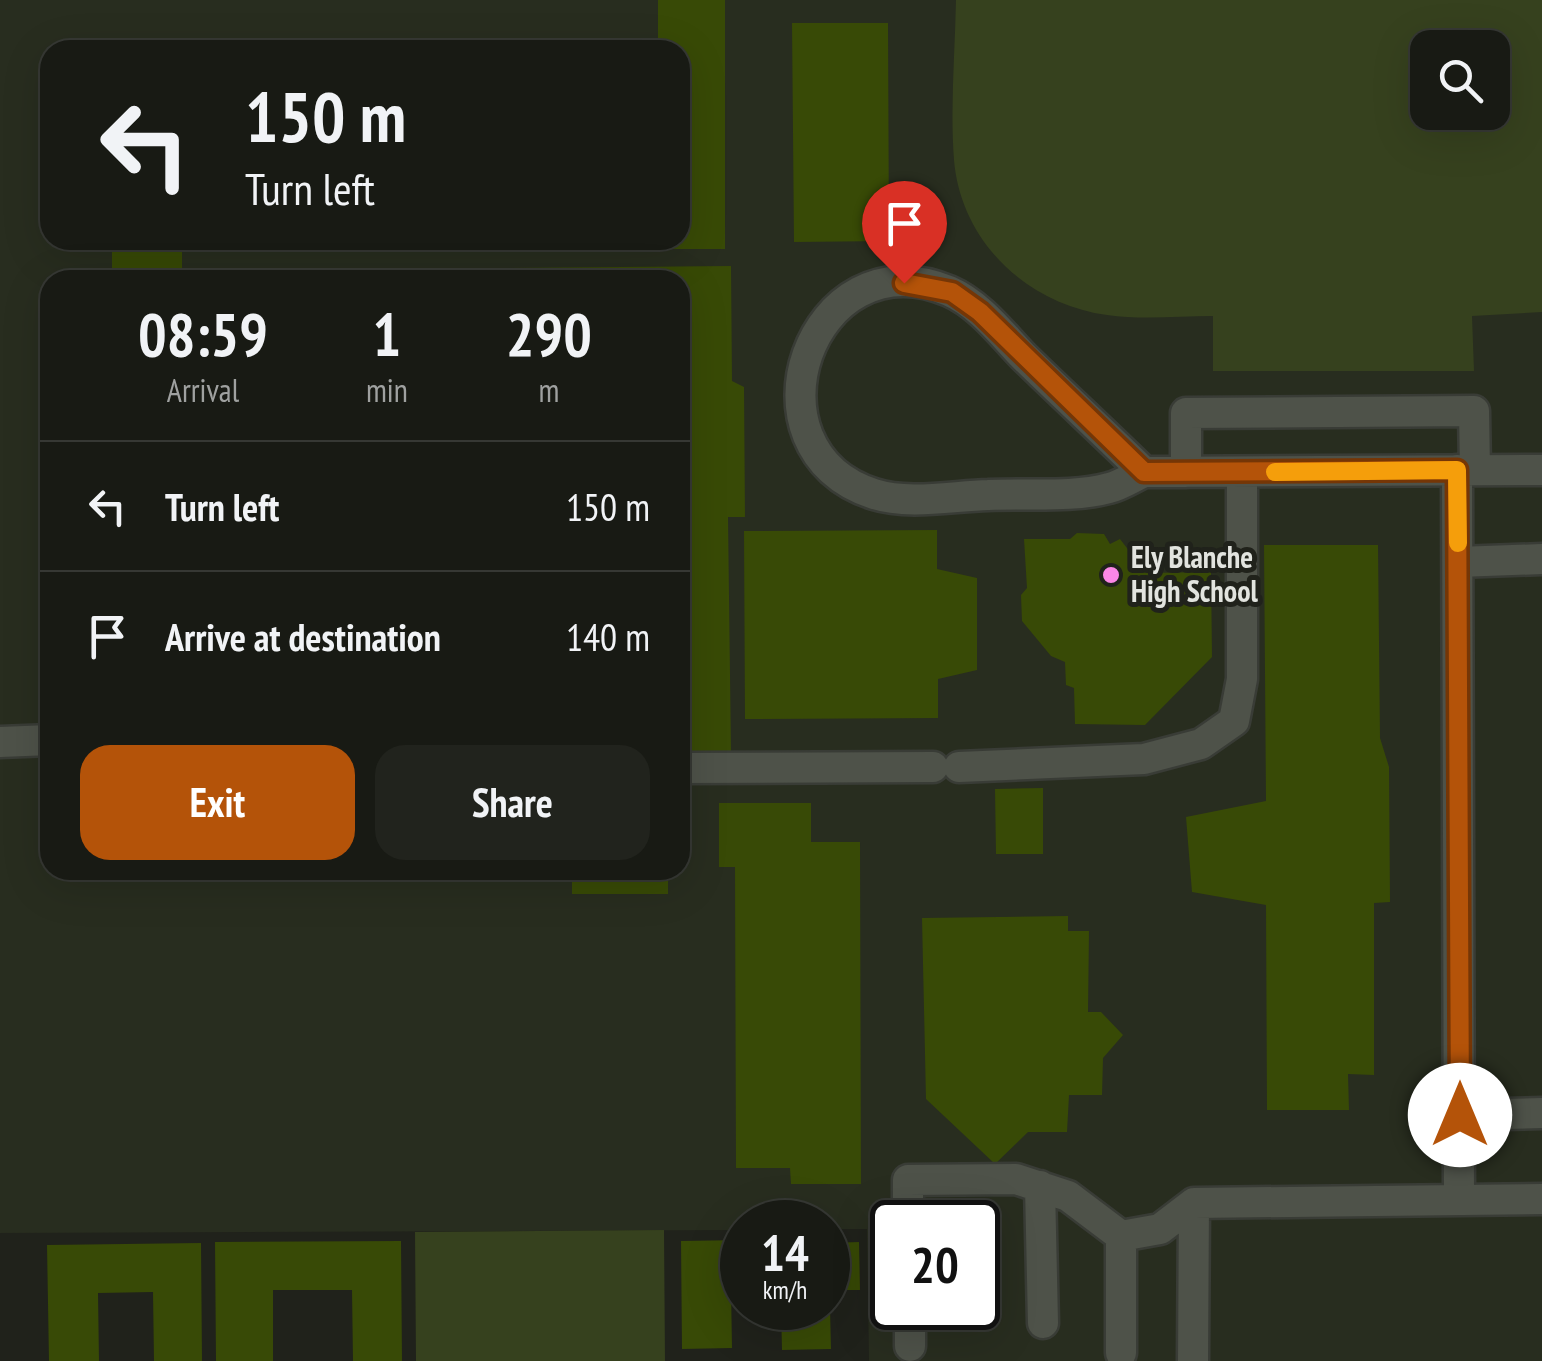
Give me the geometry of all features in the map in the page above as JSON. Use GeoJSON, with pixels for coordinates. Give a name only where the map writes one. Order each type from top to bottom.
{"type":"FeatureCollection","features":[{"type":"Feature","properties":{"kind":"lane"},"geometry":{"type":"LineString","coordinates":[[1144,472],[980,312],[938,288],[904,283],[861,290],[827,317],[804,364],[800,414],[816,450],[838,476],[894,500],[1109,488],[1144,472],[1542,470]]}},
{"type":"Feature","properties":{"kind":"lane"},"geometry":{"type":"LineString","coordinates":[[1186,472],[1186,414],[1474,412],[1458,562],[1459,1198]]}},
{"type":"Feature","properties":{"kind":"lane"},"geometry":{"type":"LineString","coordinates":[[690,768],[1144,760],[1200,744],[1234,720],[1242,678],[1242,472]]}},
{"type":"Feature","properties":{"kind":"lane"},"geometry":{"type":"LineString","coordinates":[[1458,562],[1542,559]]}},
{"type":"Feature","properties":{"kind":"lane"},"geometry":{"type":"LineString","coordinates":[[0,742],[40,740]]}},
{"type":"Feature","properties":{"kind":"lane"},"geometry":{"type":"LineString","coordinates":[[1460,1115],[1542,1114]]}},
{"type":"Feature","properties":{"kind":"lane"},"geometry":{"type":"LineString","coordinates":[[908,1200],[908,1180],[1016,1179],[1068,1196],[1121,1236],[1160,1230],[1194,1202],[1542,1199]]}},
{"type":"Feature","properties":{"kind":"lane"},"geometry":{"type":"LineString","coordinates":[[1040,1186],[1042,1323]]}},
{"type":"Feature","properties":{"kind":"lane"},"geometry":{"type":"LineString","coordinates":[[1192,1361],[1194,1202]]}},
{"type":"Feature","properties":{"kind":"lane"},"geometry":{"type":"LineString","coordinates":[[1120,1353],[1121,1236]]}},
{"type":"Feature","properties":{"kind":"lane"},"geometry":{"type":"LineString","coordinates":[[910,1330],[910,1346]]}},
{"type":"Feature","properties":{"kind":"shaded area","name":"Ely Blanche High School"},"geometry":{"type":"Polygon","coordinates":[[[0,0],[1542,0],[1542,1361],[869,1361],[867,1229],[850,1229],[850,1200],[720,1200],[720,1230],[0,1233],[0,0]]]}},
{"type":"Feature","properties":{"kind":"green space"},"geometry":{"type":"Polygon","coordinates":[[[956,0],[1542,0],[1542,312],[1472,316],[1474,371],[1213,371],[1213,316],[1147,318],[1078,309],[1025,283],[1003,264],[984,242],[959,190],[953,100],[956,0]]]}},
{"type":"Feature","properties":{"kind":"green space"},"geometry":{"type":"Polygon","coordinates":[[[664,1230],[665,1361],[416,1361],[415,1232],[664,1230]]]}},
{"type":"Feature","properties":{"kind":"building"},"geometry":{"type":"Polygon","coordinates":[[[658,0],[725,0],[725,249],[690,249],[690,40],[658,40],[658,0]]]}},
{"type":"Feature","properties":{"kind":"building"},"geometry":{"type":"Polygon","coordinates":[[[792,23],[888,23],[889,241],[794,242],[792,23]]]}},
{"type":"Feature","properties":{"kind":"building"},"geometry":{"type":"Polygon","coordinates":[[[112,250],[182,250],[182,270],[112,270],[112,250]]]}},
{"type":"Feature","properties":{"kind":"building"},"geometry":{"type":"Polygon","coordinates":[[[731,266],[732,381],[744,387],[745,517],[728,517],[731,753],[690,754],[690,270],[386,269],[731,266]]]}},
{"type":"Feature","properties":{"kind":"building"},"geometry":{"type":"Polygon","coordinates":[[[937,530],[937,569],[977,578],[977,670],[938,679],[938,718],[745,719],[744,531],[937,530]]]}},
{"type":"Feature","properties":{"kind":"building"},"geometry":{"type":"Polygon","coordinates":[[[1077,533],[1104,534],[1110,544],[1120,539],[1146,573],[1211,572],[1212,657],[1145,725],[1075,724],[1074,688],[1066,685],[1065,662],[1051,656],[1022,621],[1021,595],[1027,588],[1024,539],[1070,539],[1077,533]]]}},
{"type":"Feature","properties":{"kind":"building"},"geometry":{"type":"Polygon","coordinates":[[[1264,545],[1378,545],[1380,738],[1389,767],[1390,902],[1374,903],[1374,1075],[1348,1074],[1349,1110],[1267,1110],[1266,905],[1192,892],[1186,817],[1266,801],[1264,545]]]}},
{"type":"Feature","properties":{"kind":"building"},"geometry":{"type":"Polygon","coordinates":[[[1043,788],[1043,854],[996,854],[995,789],[1043,788]]]}},
{"type":"Feature","properties":{"kind":"building"},"geometry":{"type":"Polygon","coordinates":[[[719,803],[811,803],[811,842],[860,842],[861,1184],[791,1184],[790,1168],[736,1168],[735,867],[719,867],[719,803]]]}},
{"type":"Feature","properties":{"kind":"building"},"geometry":{"type":"Polygon","coordinates":[[[572,880],[668,880],[668,894],[572,894],[572,880]]]}},
{"type":"Feature","properties":{"kind":"building"},"geometry":{"type":"Polygon","coordinates":[[[1068,916],[1068,931],[1089,931],[1088,1012],[1101,1012],[1123,1035],[1103,1058],[1102,1095],[1069,1095],[1067,1132],[1028,1132],[995,1164],[926,1099],[922,918],[1068,916]]]}},
{"type":"Feature","properties":{"kind":"building"},"geometry":{"type":"Polygon","coordinates":[[[720,1240],[720,1330],[732,1330],[732,1348],[682,1349],[681,1241],[720,1240]]]}},
{"type":"Feature","properties":{"kind":"building"},"geometry":{"type":"Polygon","coordinates":[[[401,1241],[402,1361],[353,1361],[352,1290],[273,1290],[273,1361],[216,1361],[215,1242],[401,1241]]]}},
{"type":"Feature","properties":{"kind":"building"},"geometry":{"type":"Polygon","coordinates":[[[850,1242],[859,1242],[860,1290],[850,1290],[850,1242]]]}},
{"type":"Feature","properties":{"kind":"building"},"geometry":{"type":"Polygon","coordinates":[[[201,1243],[202,1361],[154,1361],[153,1292],[98,1293],[99,1361],[49,1361],[47,1245],[201,1243]]]}},
{"type":"Feature","properties":{"kind":"building"},"geometry":{"type":"Polygon","coordinates":[[[782,1330],[831,1330],[831,1349],[782,1350],[782,1330]]]}},
{"type":"Feature","properties":{"kind":"slow traffic"},"geometry":{"type":"LineString","coordinates":[[1275,472],[1457,470],[1458,543]]}},
{"type":"Feature","properties":{"kind":"place","name":"Ely Blanche High School"},"geometry":{"type":"Point","coordinates":[1111,575]}},
{"type":"Feature","properties":{"kind":"route"},"geometry":{"type":"LineString","coordinates":[[904,283],[952,292],[980,312],[1144,472],[1457,470],[1460,1115]]}}]}
